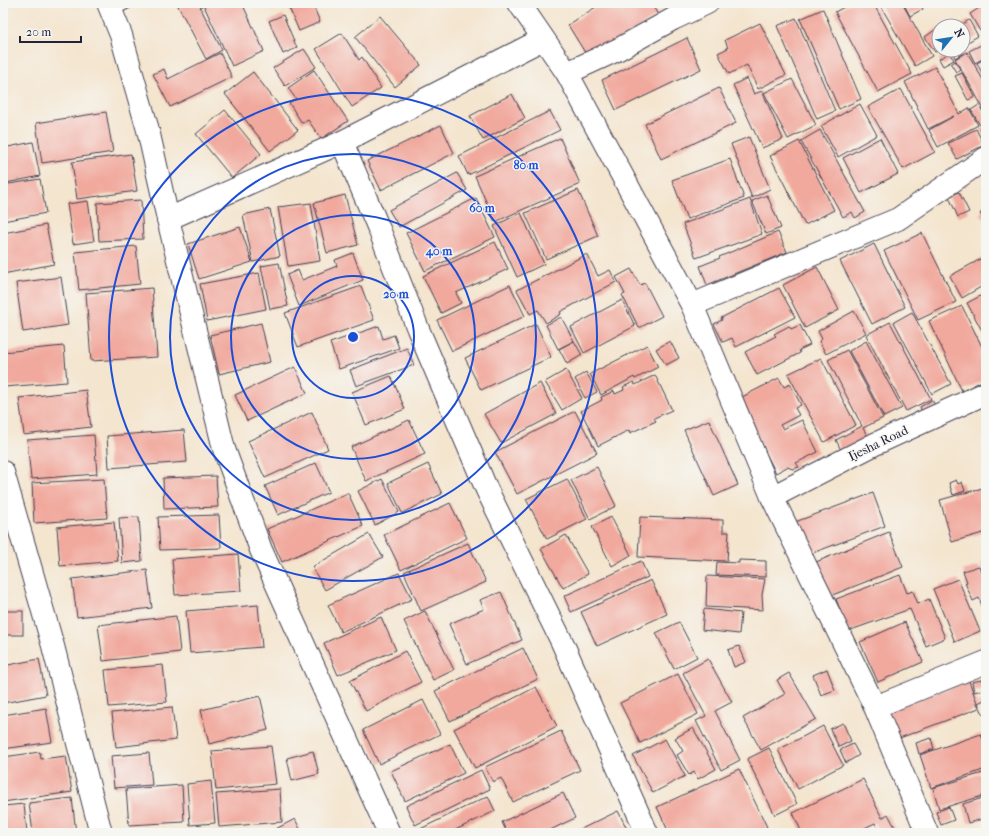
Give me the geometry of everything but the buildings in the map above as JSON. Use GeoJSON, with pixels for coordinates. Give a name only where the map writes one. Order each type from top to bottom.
{"type":"FeatureCollection","features":[{"type":"Feature","properties":{"kind":"street"},"geometry":{"type":"LineString","coordinates":[[519,3],[567,72],[692,305],[772,497],[875,708],[927,833]]}},
{"type":"Feature","properties":{"kind":"street"},"geometry":{"type":"LineString","coordinates":[[567,72],[617,50],[673,19],[707,3]]}},
{"type":"Feature","properties":{"kind":"street"},"geometry":{"type":"LineString","coordinates":[[115,5],[121,35],[148,130],[224,449],[261,550],[389,833]]}},
{"type":"Feature","properties":{"kind":"street"},"geometry":{"type":"LineString","coordinates":[[168,219],[342,142],[543,39]]}},
{"type":"Feature","properties":{"kind":"street"},"geometry":{"type":"LineString","coordinates":[[342,142],[379,228],[418,329],[487,490],[562,642],[647,833]]}},
{"type":"Feature","properties":{"kind":"street"},"geometry":{"type":"LineString","coordinates":[[692,305],[898,219],[986,158]]}},
{"type":"Feature","properties":{"kind":"street","name":"Ijesha Road"},"geometry":{"type":"LineString","coordinates":[[772,497],[875,444],[986,393]]}},
{"type":"Feature","properties":{"kind":"street"},"geometry":{"type":"LineString","coordinates":[[3,472],[53,646],[101,833]]}},
{"type":"Feature","properties":{"kind":"street"},"geometry":{"type":"LineString","coordinates":[[875,708],[986,662]]}}]}
